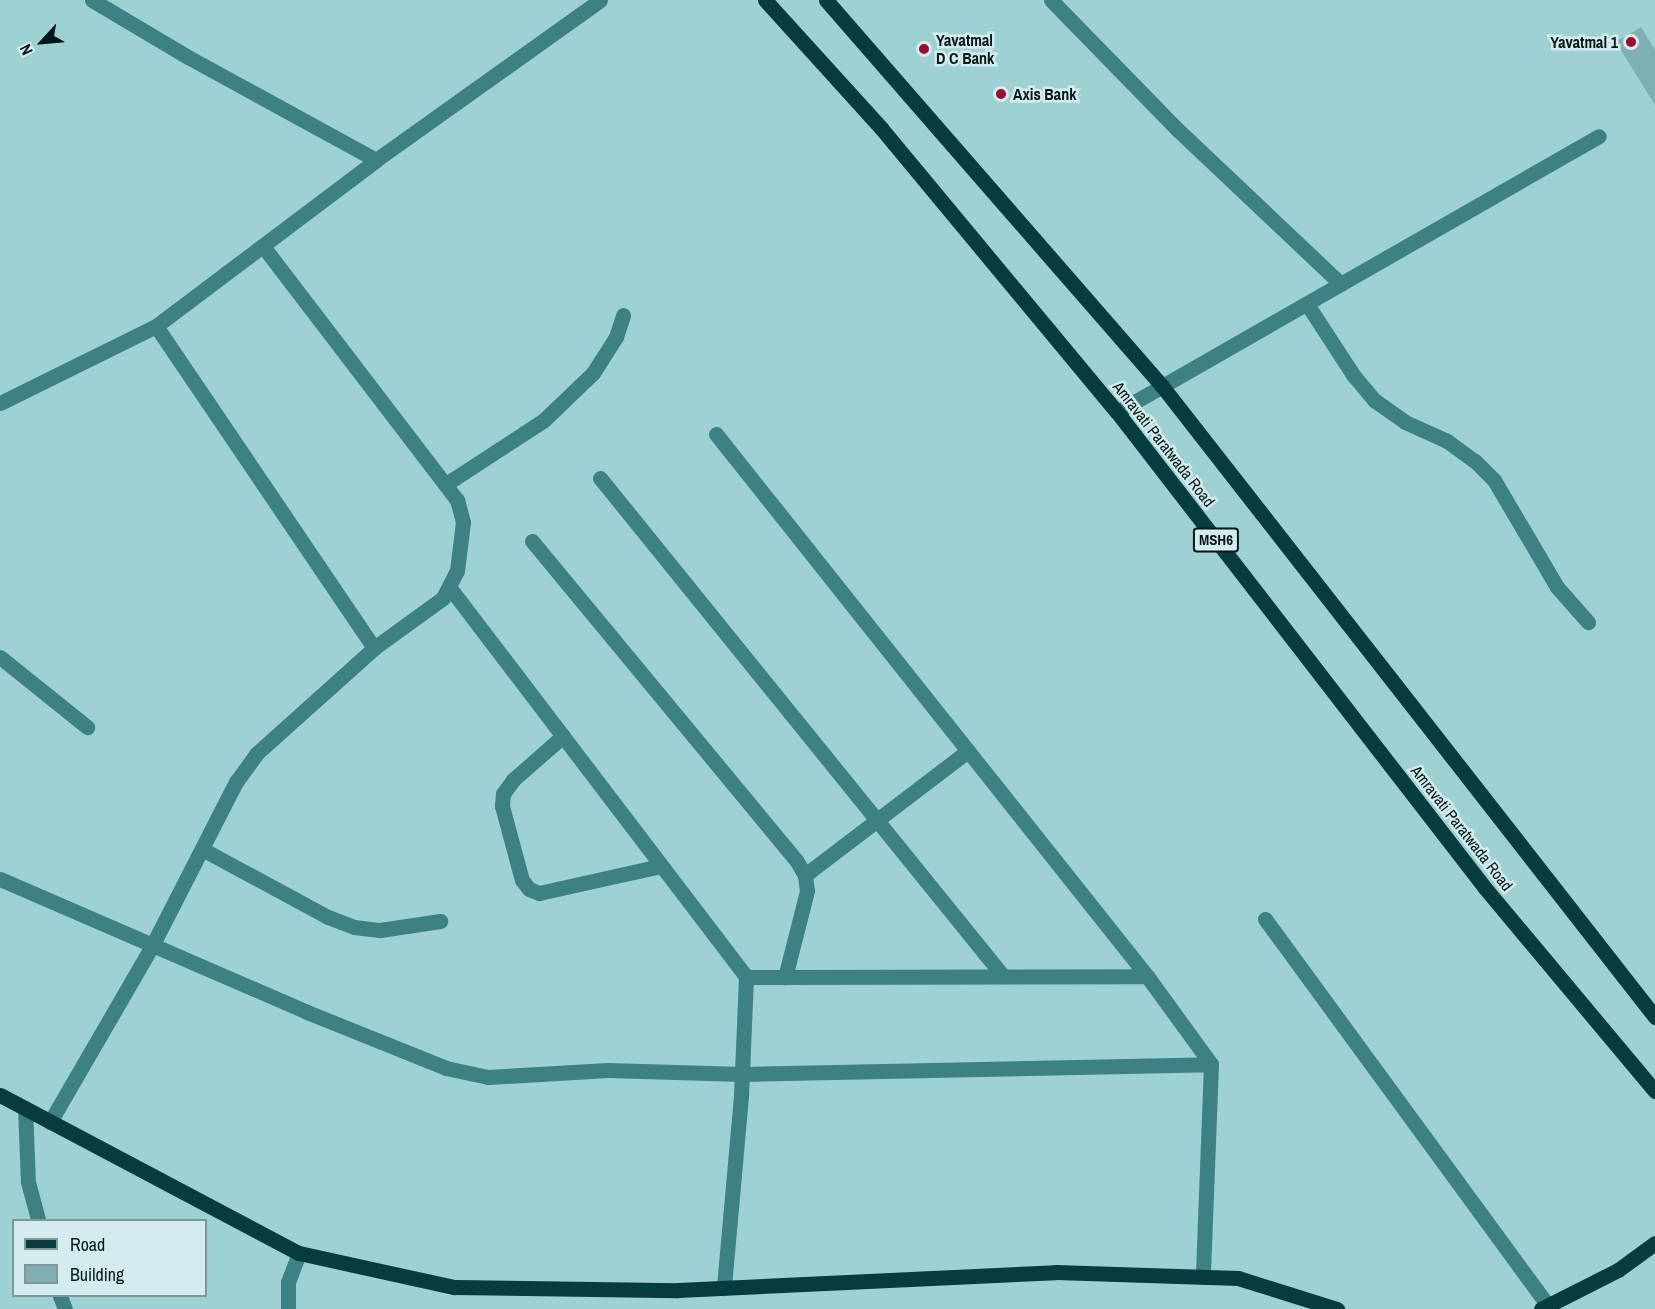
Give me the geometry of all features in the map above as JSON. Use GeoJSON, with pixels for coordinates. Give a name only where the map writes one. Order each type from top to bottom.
{"type":"FeatureCollection","features":[{"type":"Feature","properties":{"kind":"main road","name":"Amravati Paratwada Road"},"geometry":{"type":"LineString","coordinates":[[765,0],[881,128],[1117,412],[1485,888],[1655,1091]]}},
{"type":"Feature","properties":{"kind":"main road","name":"Amravati Paratwada Road"},"geometry":{"type":"LineString","coordinates":[[826,0],[1162,386],[1655,1017]]}},
{"type":"Feature","properties":{"kind":"main road"},"geometry":{"type":"LineString","coordinates":[[0,1095],[299,1253],[454,1287],[678,1290],[1056,1272],[1238,1278],[1337,1309]]}},
{"type":"Feature","properties":{"kind":"main road"},"geometry":{"type":"LineString","coordinates":[[1544,1308],[1618,1270],[1655,1243]]}},
{"type":"Feature","properties":{"kind":"street"},"geometry":{"type":"LineString","coordinates":[[92,0],[188,57],[376,160]]}},
{"type":"Feature","properties":{"kind":"street"},"geometry":{"type":"LineString","coordinates":[[0,403],[156,326],[376,160],[600,0]]}},
{"type":"Feature","properties":{"kind":"street"},"geometry":{"type":"LineString","coordinates":[[1051,0],[1178,130],[1341,284]]}},
{"type":"Feature","properties":{"kind":"street"},"geometry":{"type":"LineString","coordinates":[[1117,412],[1599,136]]}},
{"type":"Feature","properties":{"kind":"street"},"geometry":{"type":"LineString","coordinates":[[50,1122],[153,944],[236,782],[256,754],[374,648],[443,598],[457,572],[463,522],[457,500],[263,246]]}},
{"type":"Feature","properties":{"kind":"street"},"geometry":{"type":"LineString","coordinates":[[1307,304],[1354,375],[1374,400],[1405,422],[1447,441],[1475,461],[1494,480],[1557,587],[1588,622]]}},
{"type":"Feature","properties":{"kind":"street"},"geometry":{"type":"LineString","coordinates":[[446,484],[544,420],[585,381],[593,373],[616,337],[623,315]]}},
{"type":"Feature","properties":{"kind":"street"},"geometry":{"type":"LineString","coordinates":[[156,326],[374,648]]}},
{"type":"Feature","properties":{"kind":"street"},"geometry":{"type":"LineString","coordinates":[[716,434],[1147,976],[1211,1064],[1203,1277]]}},
{"type":"Feature","properties":{"kind":"street"},"geometry":{"type":"LineString","coordinates":[[600,478],[1003,976]]}},
{"type":"Feature","properties":{"kind":"street"},"geometry":{"type":"LineString","coordinates":[[532,541],[796,860],[805,875],[807,891],[785,977]]}},
{"type":"Feature","properties":{"kind":"street"},"geometry":{"type":"LineString","coordinates":[[450,588],[746,977],[742,1074],[724,1288]]}},
{"type":"Feature","properties":{"kind":"street"},"geometry":{"type":"LineString","coordinates":[[0,657],[87,727]]}},
{"type":"Feature","properties":{"kind":"street"},"geometry":{"type":"LineString","coordinates":[[562,736],[513,780],[503,794],[502,806],[522,880],[529,889],[539,893],[661,866]]}},
{"type":"Feature","properties":{"kind":"street"},"geometry":{"type":"LineString","coordinates":[[805,875],[968,752]]}},
{"type":"Feature","properties":{"kind":"street"},"geometry":{"type":"LineString","coordinates":[[202,849],[328,917],[354,927],[380,930],[440,921]]}},
{"type":"Feature","properties":{"kind":"street"},"geometry":{"type":"LineString","coordinates":[[0,879],[307,1012],[447,1068],[488,1077],[608,1070],[742,1074],[1211,1064]]}},
{"type":"Feature","properties":{"kind":"street"},"geometry":{"type":"LineString","coordinates":[[1265,919],[1544,1308]]}},
{"type":"Feature","properties":{"kind":"street"},"geometry":{"type":"LineString","coordinates":[[746,977],[1147,976]]}},
{"type":"Feature","properties":{"kind":"street"},"geometry":{"type":"LineString","coordinates":[[25,1108],[28,1182],[37,1219]]}},
{"type":"Feature","properties":{"kind":"street"},"geometry":{"type":"LineString","coordinates":[[288,1309],[288,1282],[299,1253]]}},
{"type":"Feature","properties":{"kind":"building"},"geometry":{"type":"Polygon","coordinates":[[[1641,27],[1655,50],[1655,105],[1616,42],[1641,27]]]}},
{"type":"Feature","properties":{"kind":"place","name":"Yavatmal 1"},"geometry":{"type":"Point","coordinates":[1631,42]}},
{"type":"Feature","properties":{"kind":"place","name":"Yavatmal D C Bank"},"geometry":{"type":"Point","coordinates":[924,49]}},
{"type":"Feature","properties":{"kind":"place","name":"Axis Bank"},"geometry":{"type":"Point","coordinates":[1001,94]}}]}
